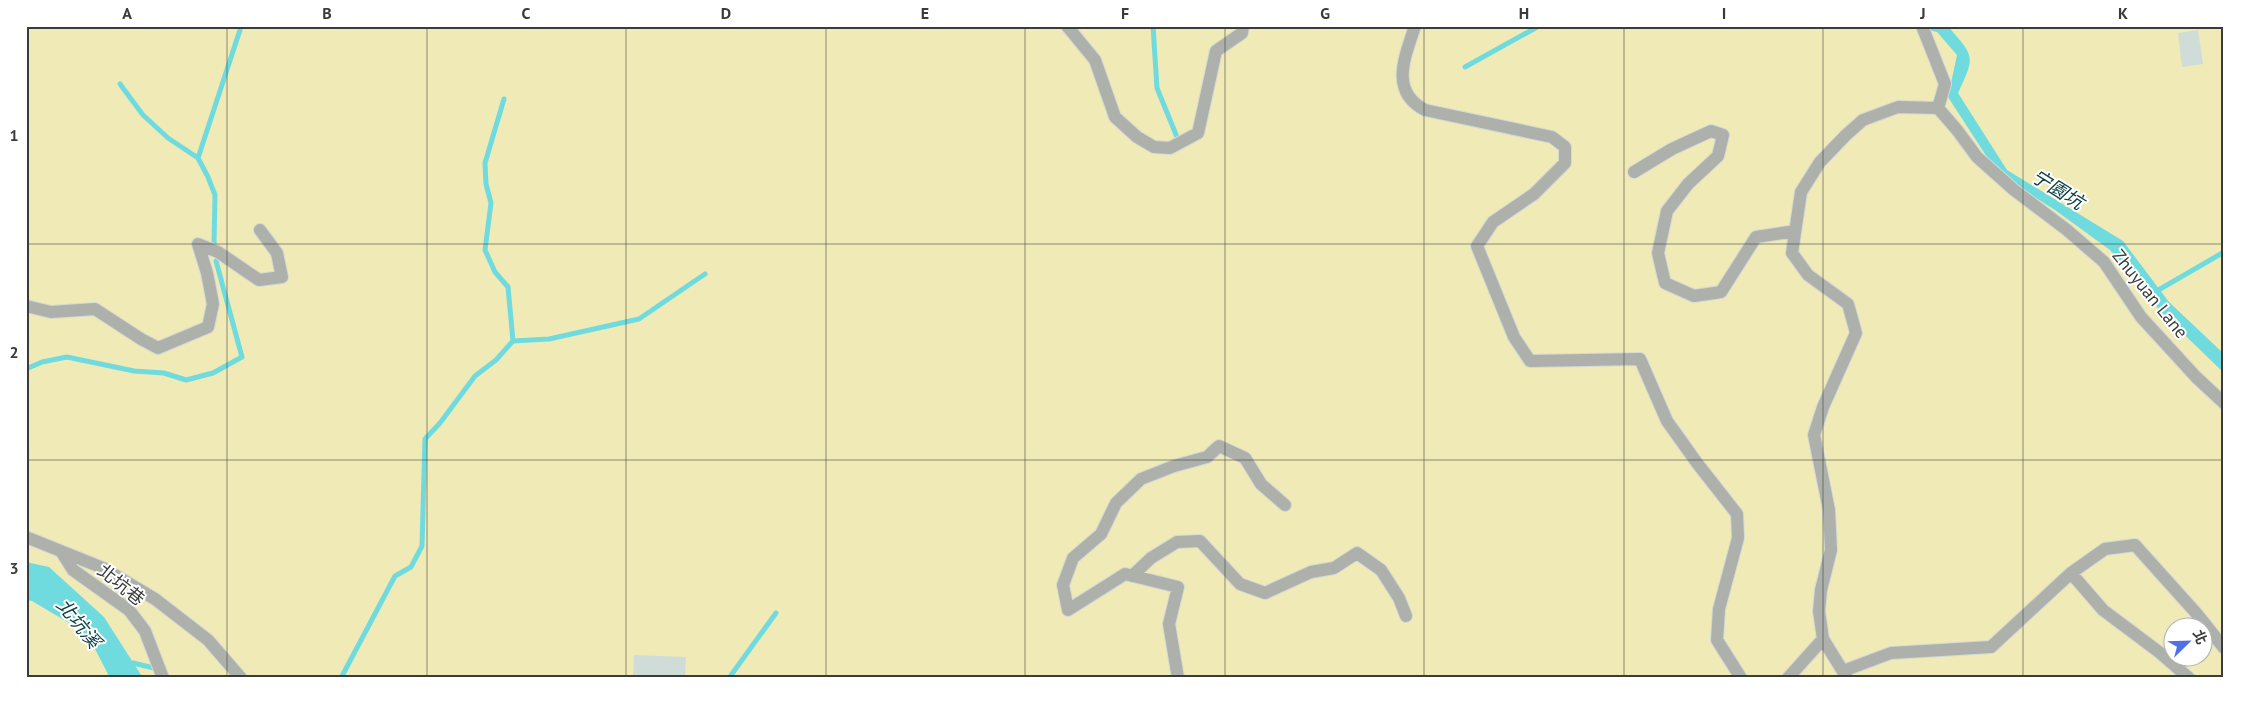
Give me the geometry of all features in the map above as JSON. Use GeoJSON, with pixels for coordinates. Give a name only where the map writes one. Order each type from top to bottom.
{"type":"FeatureCollection","features":[{"type":"Feature","properties":{"kind":"street"},"geometry":{"type":"LineString","coordinates":[[1067,26],[1096,60],[1115,117],[1137,137],[1154,147],[1170,148],[1198,134],[1216,51],[1242,33],[1243,26]]}},
{"type":"Feature","properties":{"kind":"street"},"geometry":{"type":"LineString","coordinates":[[1415,26],[1406,56],[1401,83],[1413,104],[1433,112],[1552,137],[1565,147],[1565,162],[1534,194],[1493,222],[1477,246],[1514,338],[1530,361],[1640,359],[1667,421],[1696,463],[1737,514],[1738,538],[1719,609],[1717,640],[1742,678]]}},
{"type":"Feature","properties":{"kind":"street"},"geometry":{"type":"LineString","coordinates":[[1922,26],[1945,84],[1938,108],[1898,107],[1863,120],[1820,162],[1801,192],[1792,253],[1808,275],[1848,304],[1856,333],[1823,406],[1814,435],[1829,510],[1832,550],[1821,590],[1819,611],[1823,639],[1845,674],[1891,653],[1991,647],[2071,573],[2105,549],[2135,545],[2197,614],[2224,648]]}},
{"type":"Feature","properties":{"kind":"street","name":"Zhuyuan Lane"},"geometry":{"type":"LineString","coordinates":[[1938,108],[1977,158],[2104,262],[2141,316],[2196,377],[2224,403]]}},
{"type":"Feature","properties":{"kind":"street"},"geometry":{"type":"LineString","coordinates":[[1634,172],[1672,149],[1711,131],[1724,135],[1718,156],[1688,184],[1667,211],[1658,253],[1665,283],[1694,296],[1721,292],[1756,237],[1795,232]]}},
{"type":"Feature","properties":{"kind":"street"},"geometry":{"type":"LineString","coordinates":[[26,306],[51,312],[95,309],[158,348],[208,327],[213,304],[207,273],[198,244],[218,252],[259,280],[282,277],[277,253],[260,230]]}},
{"type":"Feature","properties":{"kind":"street"},"geometry":{"type":"LineString","coordinates":[[1178,678],[1169,624],[1178,587],[1125,574],[1068,610],[1063,585],[1073,558],[1101,534],[1116,503],[1141,479],[1174,466],[1207,457],[1219,446],[1245,458],[1261,484],[1285,505]]}},
{"type":"Feature","properties":{"kind":"street"},"geometry":{"type":"LineString","coordinates":[[26,537],[103,568],[155,599],[208,640],[241,678]]}},
{"type":"Feature","properties":{"kind":"street"},"geometry":{"type":"LineString","coordinates":[[1132,576],[1151,558],[1177,542],[1200,541],[1240,584],[1265,593],[1311,572],[1334,568],[1357,553],[1382,570],[1406,616]]}},
{"type":"Feature","properties":{"kind":"street","name":"北坑巷"},"geometry":{"type":"LineString","coordinates":[[61,551],[73,570],[129,610],[145,631],[164,678]]}},
{"type":"Feature","properties":{"kind":"street"},"geometry":{"type":"LineString","coordinates":[[2071,573],[2103,610],[2159,652],[2189,678]]}},
{"type":"Feature","properties":{"kind":"street"},"geometry":{"type":"LineString","coordinates":[[1788,678],[1823,639]]}},
{"type":"Feature","properties":{"kind":"shaded area"},"geometry":{"type":"Polygon","coordinates":[[[26,26],[2224,26],[2224,678],[26,678],[26,26]]]}},
{"type":"Feature","properties":{"kind":"water"},"geometry":{"type":"Polygon","coordinates":[[[1910,26],[1948,26],[1963,44],[1970,57],[1968,71],[1958,93],[2007,170],[2123,241],[2169,302],[2224,354],[2224,373],[2162,313],[2110,250],[2055,210],[1998,174],[1948,97],[1957,55],[1937,32],[1910,26]]]}},
{"type":"Feature","properties":{"kind":"water","name":"北坑溪"},"geometry":{"type":"Polygon","coordinates":[[[26,562],[49,567],[104,617],[143,678],[110,678],[95,649],[81,630],[32,601],[26,600],[26,562]]]}},
{"type":"Feature","properties":{"kind":"building"},"geometry":{"type":"Polygon","coordinates":[[[2198,30],[2203,64],[2182,67],[2178,33],[2198,30]]]}},
{"type":"Feature","properties":{"kind":"building"},"geometry":{"type":"Polygon","coordinates":[[[634,655],[686,657],[685,678],[633,678],[634,655]]]}},
{"type":"Feature","properties":{"kind":"waterway"},"geometry":{"type":"LineString","coordinates":[[1153,26],[1157,88],[1177,137]]}},
{"type":"Feature","properties":{"kind":"waterway"},"geometry":{"type":"LineString","coordinates":[[1465,67],[1539,26]]}},
{"type":"Feature","properties":{"kind":"waterway"},"geometry":{"type":"LineString","coordinates":[[214,244],[215,195],[198,158],[240,30]]}},
{"type":"Feature","properties":{"kind":"waterway"},"geometry":{"type":"LineString","coordinates":[[120,84],[143,115],[168,138],[198,158]]}},
{"type":"Feature","properties":{"kind":"waterway"},"geometry":{"type":"LineString","coordinates":[[341,678],[395,576],[411,567],[422,546],[425,439],[440,423],[475,376],[496,360],[513,341],[508,287],[495,272],[485,250],[491,203],[486,184],[485,163],[504,99]]}},
{"type":"Feature","properties":{"kind":"waterway"},"geometry":{"type":"LineString","coordinates":[[2155,292],[2224,252]]}},
{"type":"Feature","properties":{"kind":"waterway"},"geometry":{"type":"LineString","coordinates":[[26,369],[42,362],[67,357],[134,371],[164,373],[186,380],[213,373],[242,357],[216,261]]}},
{"type":"Feature","properties":{"kind":"waterway"},"geometry":{"type":"LineString","coordinates":[[513,341],[549,339],[639,319],[705,274]]}},
{"type":"Feature","properties":{"kind":"waterway"},"geometry":{"type":"LineString","coordinates":[[729,678],[776,613]]}},
{"type":"Feature","properties":{"kind":"waterway"},"geometry":{"type":"LineString","coordinates":[[127,665],[133,663],[158,669]]}},
{"type":"Feature","properties":{"kind":"water label","name":"宁園坑"},"geometry":{"type":"Point","coordinates":[2058,189]}}]}
